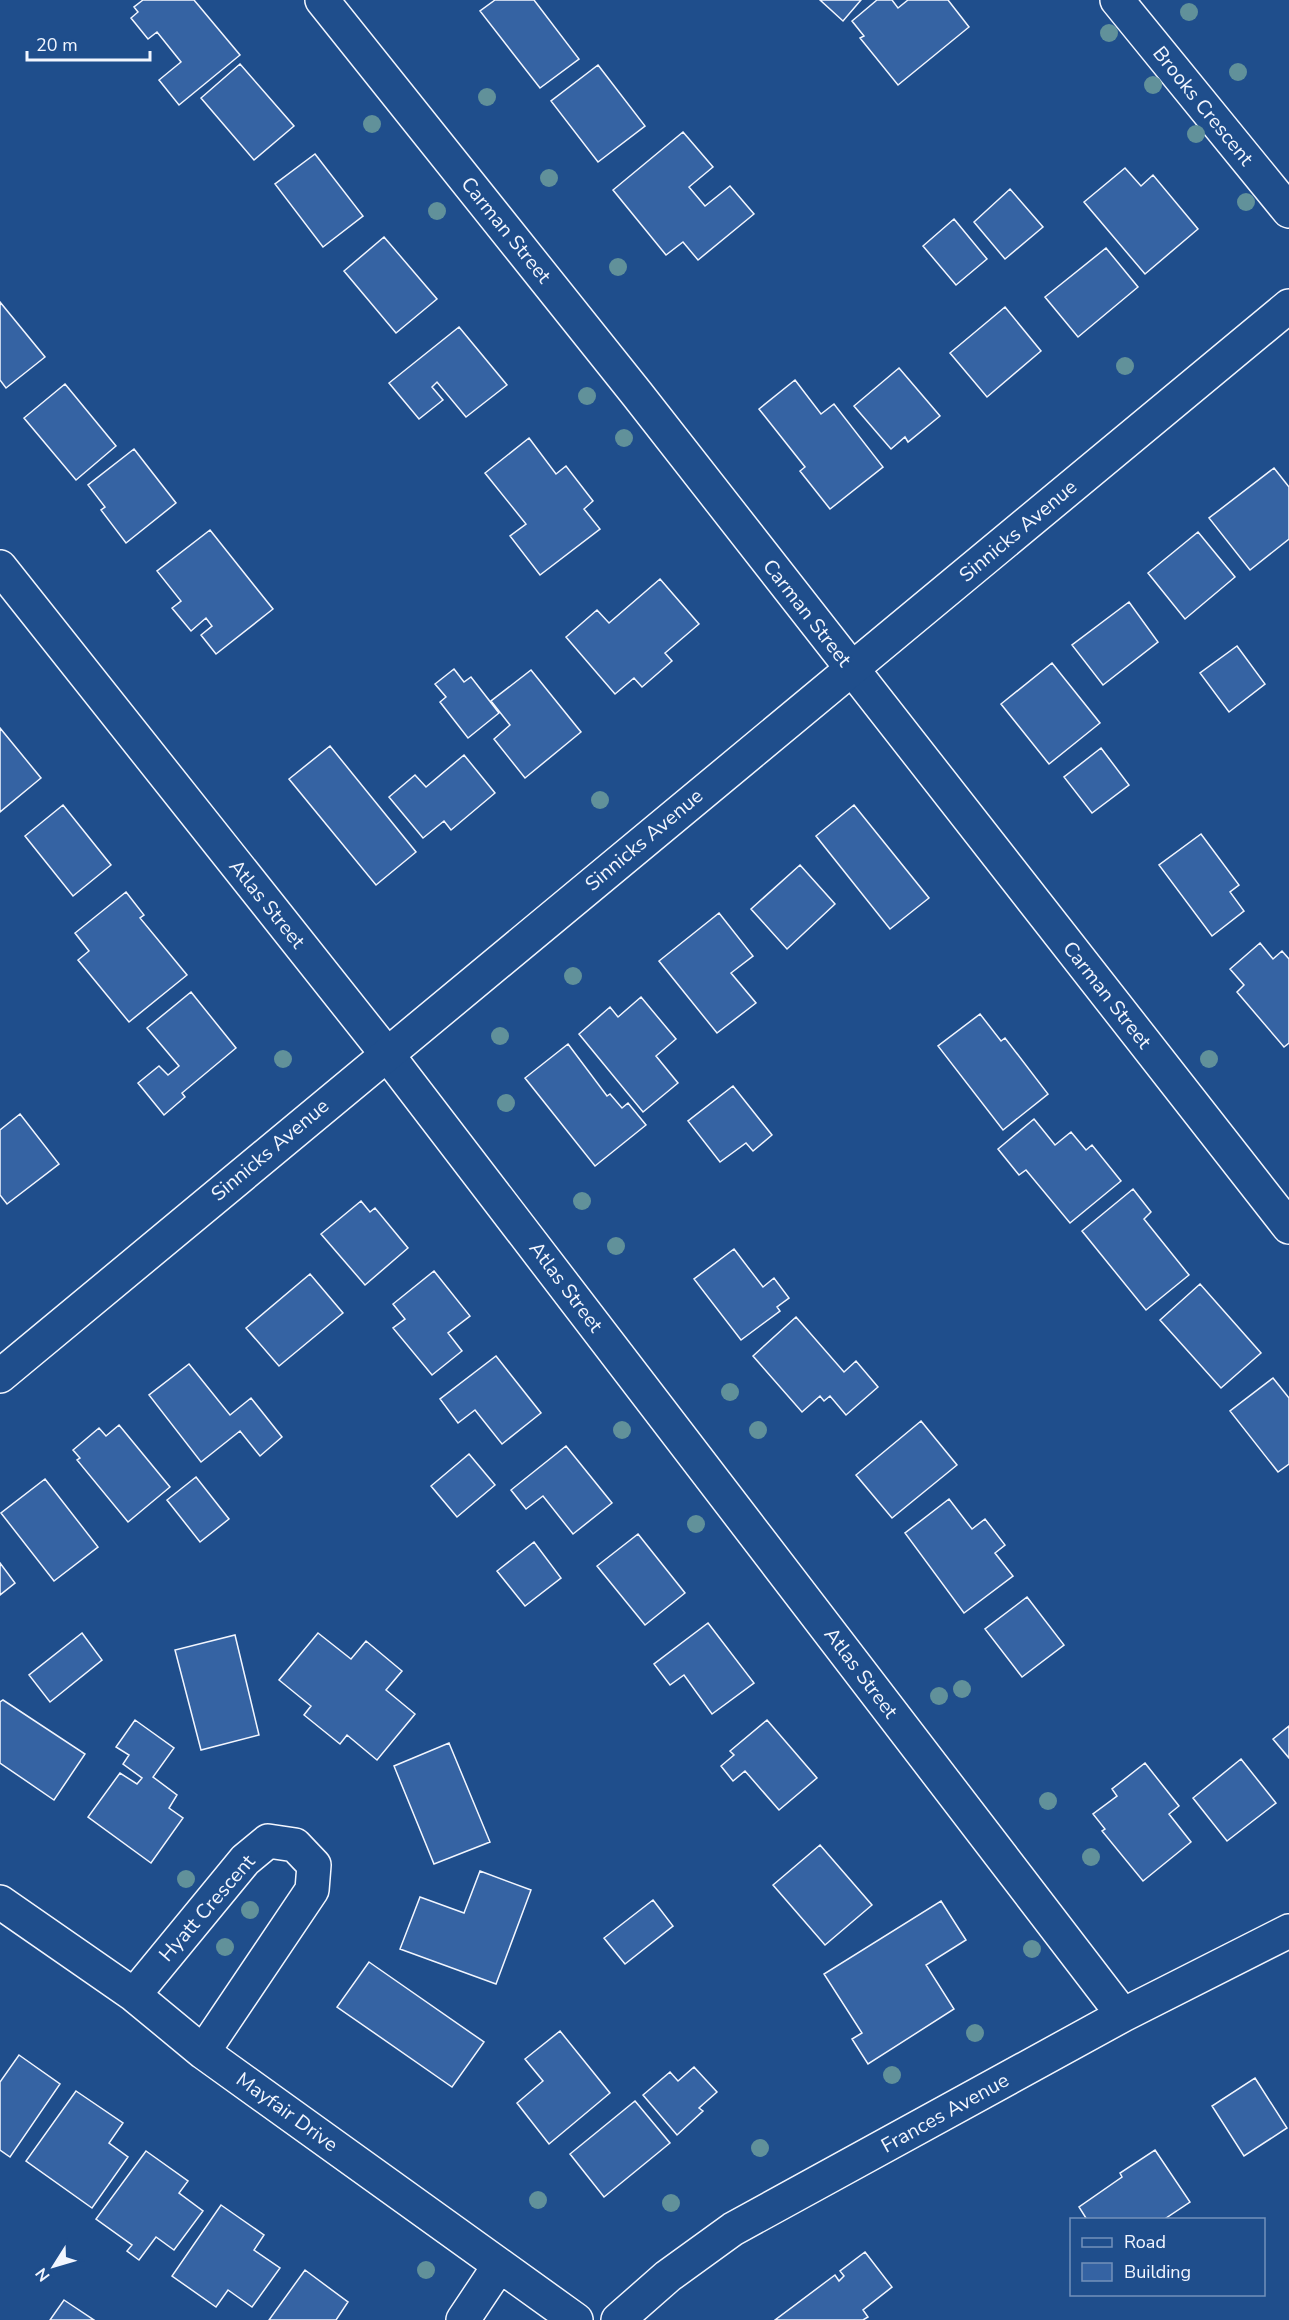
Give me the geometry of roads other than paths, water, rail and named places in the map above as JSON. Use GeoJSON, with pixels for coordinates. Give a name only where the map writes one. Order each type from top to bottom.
{"type":"FeatureCollection","features":[{"type":"Feature","properties":{"kind":"street","name":"Carman Street"},"geometry":{"type":"LineString","coordinates":[[322,0],[637,394],[1289,1227]]}},
{"type":"Feature","properties":{"kind":"street","name":"Brooks Crescent"},"geometry":{"type":"LineString","coordinates":[[1118,0],[1289,211]]}},
{"type":"Feature","properties":{"kind":"street","name":"Sinnicks Avenue"},"geometry":{"type":"LineString","coordinates":[[0,1376],[1289,306]]}},
{"type":"Feature","properties":{"kind":"street","name":"Atlas Street"},"geometry":{"type":"LineString","coordinates":[[0,567],[387,1053],[1123,2015]]}},
{"type":"Feature","properties":{"kind":"street","name":"Hyatt Crescent"},"geometry":{"type":"LineString","coordinates":[[134,1995],[245,1860],[268,1841],[295,1845],[314,1865],[312,1890],[203,2052]]}},
{"type":"Feature","properties":{"kind":"street","name":"Mayfair Drive"},"geometry":{"type":"LineString","coordinates":[[0,1902],[134,1995],[203,2052],[576,2320]]}},
{"type":"Feature","properties":{"kind":"street","name":"Frances Avenue"},"geometry":{"type":"LineString","coordinates":[[618,2320],[668,2276],[733,2229],[1123,2015],[1289,1931]]}},
{"type":"Feature","properties":{"kind":"street"},"geometry":{"type":"LineString","coordinates":[[463,2320],[499,2266]]}}]}
